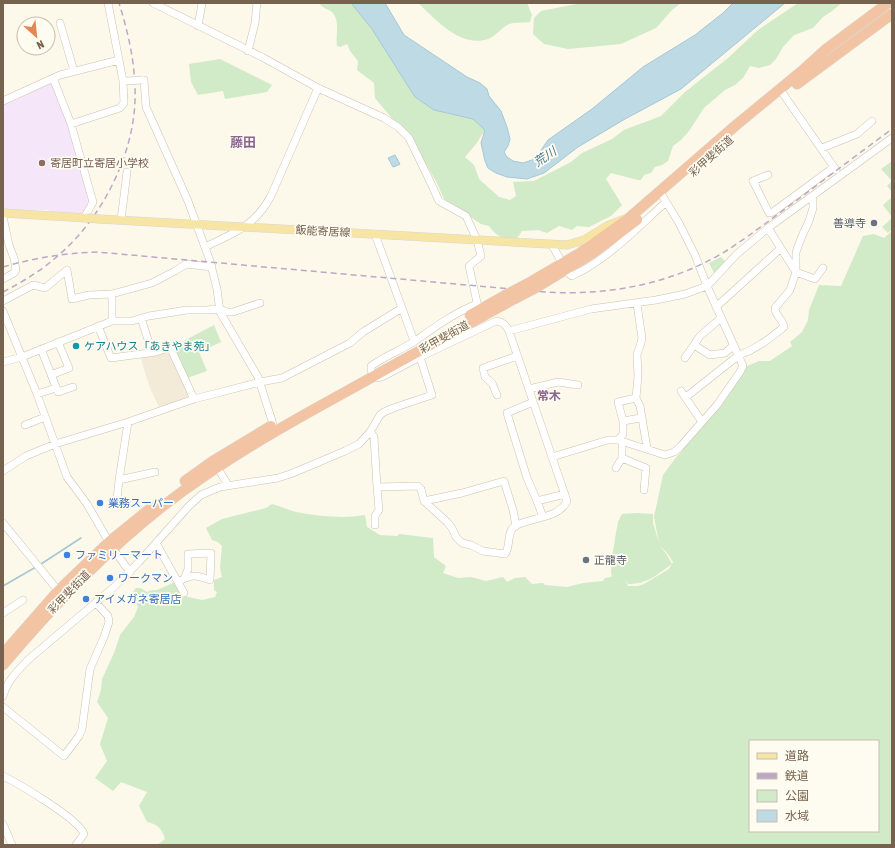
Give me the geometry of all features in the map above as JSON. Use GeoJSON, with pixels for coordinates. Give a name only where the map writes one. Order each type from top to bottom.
{"type":"FeatureCollection","features":[{"type":"Feature","properties":{"kind":"highway","name":"彩甲斐街道"},"geometry":{"type":"LineString","coordinates":[[806,72],[826,50],[888,3]]}},
{"type":"Feature","properties":{"kind":"highway"},"geometry":{"type":"LineString","coordinates":[[806,72],[892,8]]}},
{"type":"Feature","properties":{"kind":"highway","name":"彩甲斐街道"},"geometry":{"type":"LineString","coordinates":[[509,298],[527,284],[631,221],[663,198],[729,131],[806,72],[892,14]]}},
{"type":"Feature","properties":{"kind":"highway","name":"彩甲斐街道"},"geometry":{"type":"LineString","coordinates":[[3,654],[61,593],[111,545],[159,501],[197,473],[273,424],[372,373],[509,298],[537,287],[593,253],[631,221]]}},
{"type":"Feature","properties":{"kind":"highway","name":"彩甲斐街道"},"geometry":{"type":"LineString","coordinates":[[111,545],[217,467],[372,373]]}},
{"type":"Feature","properties":{"kind":"highway","name":"彩甲斐街道"},"geometry":{"type":"LineString","coordinates":[[3,665],[61,593]]}},
{"type":"Feature","properties":{"kind":"main road","name":"飯能寄居線"},"geometry":{"type":"LineString","coordinates":[[3,213],[552,245],[577,243],[616,221],[623,219],[631,221]]}},
{"type":"Feature","properties":{"kind":"street"},"geometry":{"type":"LineString","coordinates":[[72,124],[120,108],[124,103],[124,81],[108,3]]}},
{"type":"Feature","properties":{"kind":"street"},"geometry":{"type":"LineString","coordinates":[[153,3],[318,88],[384,118],[405,133],[409,138],[439,201],[466,216],[477,240],[481,256],[469,266],[477,305],[444,321],[414,341],[378,361],[371,366],[372,373],[378,378],[384,376],[486,322],[502,322],[506,324],[567,501],[562,509],[516,526],[511,533],[508,552],[505,554],[483,551],[471,545],[462,543],[456,537],[452,528],[447,522],[424,501],[422,488],[418,486],[377,487]]}},
{"type":"Feature","properties":{"kind":"street"},"geometry":{"type":"LineString","coordinates":[[198,26],[202,3]]}},
{"type":"Feature","properties":{"kind":"street"},"geometry":{"type":"LineString","coordinates":[[248,51],[255,23],[257,3]]}},
{"type":"Feature","properties":{"kind":"street"},"geometry":{"type":"LineString","coordinates":[[60,22],[74,71]]}},
{"type":"Feature","properties":{"kind":"street"},"geometry":{"type":"LineString","coordinates":[[3,101],[53,78],[74,71],[119,60]]}},
{"type":"Feature","properties":{"kind":"street"},"geometry":{"type":"LineString","coordinates":[[53,78],[72,124],[93,202],[85,218]]}},
{"type":"Feature","properties":{"kind":"street"},"geometry":{"type":"LineString","coordinates":[[124,81],[144,80],[146,107],[188,202],[205,246],[212,267],[220,312],[258,377],[273,424]]}},
{"type":"Feature","properties":{"kind":"street"},"geometry":{"type":"LineString","coordinates":[[205,246],[246,227],[265,207],[318,88]]}},
{"type":"Feature","properties":{"kind":"street"},"geometry":{"type":"LineString","coordinates":[[781,91],[840,176]]}},
{"type":"Feature","properties":{"kind":"street"},"geometry":{"type":"LineString","coordinates":[[822,148],[857,134],[872,121]]}},
{"type":"Feature","properties":{"kind":"street"},"geometry":{"type":"LineString","coordinates":[[509,330],[591,309],[637,304],[685,294],[707,286],[737,254],[768,228],[892,138]]}},
{"type":"Feature","properties":{"kind":"street"},"geometry":{"type":"LineString","coordinates":[[768,175],[753,181],[769,213],[773,212],[834,167]]}},
{"type":"Feature","properties":{"kind":"street"},"geometry":{"type":"LineString","coordinates":[[121,220],[127,172]]}},
{"type":"Feature","properties":{"kind":"street"},"geometry":{"type":"LineString","coordinates":[[702,422],[684,394],[739,356],[765,343],[784,326],[775,312],[775,308],[790,290],[796,272],[796,252],[813,208],[813,196]]}},
{"type":"Feature","properties":{"kind":"street"},"geometry":{"type":"LineString","coordinates":[[552,457],[608,440],[620,441],[647,448],[665,455],[674,452],[717,405],[743,366],[716,307],[695,255],[663,198],[625,240],[599,260],[574,275],[572,276],[568,273]]}},
{"type":"Feature","properties":{"kind":"street"},"geometry":{"type":"LineString","coordinates":[[3,217],[16,270],[14,273],[3,279]]}},
{"type":"Feature","properties":{"kind":"street"},"geometry":{"type":"LineString","coordinates":[[768,228],[796,272],[815,279],[823,268]]}},
{"type":"Feature","properties":{"kind":"street"},"geometry":{"type":"LineString","coordinates":[[375,234],[414,341]]}},
{"type":"Feature","properties":{"kind":"street"},"geometry":{"type":"LineString","coordinates":[[552,245],[561,261]]}},
{"type":"Feature","properties":{"kind":"street"},"geometry":{"type":"LineString","coordinates":[[716,307],[780,248]]}},
{"type":"Feature","properties":{"kind":"street"},"geometry":{"type":"LineString","coordinates":[[3,301],[34,285],[45,288],[67,270],[72,299],[89,295],[112,294],[152,283],[186,264],[212,267]]}},
{"type":"Feature","properties":{"kind":"street"},"geometry":{"type":"LineString","coordinates":[[112,294],[112,321]]}},
{"type":"Feature","properties":{"kind":"street"},"geometry":{"type":"LineString","coordinates":[[3,362],[22,357],[112,321],[132,321],[187,310],[220,309],[227,312],[233,312],[260,303]]}},
{"type":"Feature","properties":{"kind":"street"},"geometry":{"type":"LineString","coordinates":[[637,304],[642,343],[637,354],[638,376],[636,398],[640,406],[647,448]]}},
{"type":"Feature","properties":{"kind":"street"},"geometry":{"type":"LineString","coordinates":[[3,471],[26,456],[55,444],[194,400],[260,382],[282,378],[350,342],[362,332],[402,308]]}},
{"type":"Feature","properties":{"kind":"street"},"geometry":{"type":"LineString","coordinates":[[3,312],[37,394],[67,476],[87,504],[111,545],[130,572]]}},
{"type":"Feature","properties":{"kind":"street"},"geometry":{"type":"LineString","coordinates":[[141,318],[152,352]]}},
{"type":"Feature","properties":{"kind":"street"},"geometry":{"type":"LineString","coordinates":[[685,358],[706,330],[721,318]]}},
{"type":"Feature","properties":{"kind":"street"},"geometry":{"type":"LineString","coordinates":[[98,326],[111,358],[152,352],[167,348],[170,349],[194,400]]}},
{"type":"Feature","properties":{"kind":"street"},"geometry":{"type":"LineString","coordinates":[[51,375],[69,368],[58,342]]}},
{"type":"Feature","properties":{"kind":"street"},"geometry":{"type":"LineString","coordinates":[[694,345],[710,355],[725,353],[734,344]]}},
{"type":"Feature","properties":{"kind":"street"},"geometry":{"type":"LineString","coordinates":[[40,349],[58,392],[73,387]]}},
{"type":"Feature","properties":{"kind":"street"},"geometry":{"type":"LineString","coordinates":[[497,395],[492,383],[485,377],[483,368],[517,356]]}},
{"type":"Feature","properties":{"kind":"street"},"geometry":{"type":"LineString","coordinates":[[3,696],[10,681],[25,663],[130,572],[188,507],[201,495],[210,490],[228,485],[278,478],[345,452],[360,444],[370,432],[380,415],[384,412],[432,395],[420,358]]}},
{"type":"Feature","properties":{"kind":"street"},"geometry":{"type":"LineString","coordinates":[[529,389],[558,382],[578,385]]}},
{"type":"Feature","properties":{"kind":"street"},"geometry":{"type":"LineString","coordinates":[[37,394],[56,388]]}},
{"type":"Feature","properties":{"kind":"street"},"geometry":{"type":"LineString","coordinates":[[616,468],[622,458],[620,441],[623,434],[623,421],[618,402],[636,398]]}},
{"type":"Feature","properties":{"kind":"street"},"geometry":{"type":"LineString","coordinates":[[533,402],[507,412],[527,478],[543,517]]}},
{"type":"Feature","properties":{"kind":"street"},"geometry":{"type":"LineString","coordinates":[[25,425],[45,417]]}},
{"type":"Feature","properties":{"kind":"street"},"geometry":{"type":"LineString","coordinates":[[623,421],[642,418]]}},
{"type":"Feature","properties":{"kind":"street"},"geometry":{"type":"LineString","coordinates":[[122,506],[117,499],[128,422]]}},
{"type":"Feature","properties":{"kind":"street"},"geometry":{"type":"LineString","coordinates":[[370,432],[374,437],[379,510],[376,516],[375,525]]}},
{"type":"Feature","properties":{"kind":"street"},"geometry":{"type":"LineString","coordinates":[[622,458],[646,468],[644,490]]}},
{"type":"Feature","properties":{"kind":"street"},"geometry":{"type":"LineString","coordinates":[[217,467],[228,485]]}},
{"type":"Feature","properties":{"kind":"street"},"geometry":{"type":"LineString","coordinates":[[119,480],[155,472]]}},
{"type":"Feature","properties":{"kind":"street"},"geometry":{"type":"LineString","coordinates":[[424,501],[462,493],[504,481],[513,510],[516,526]]}},
{"type":"Feature","properties":{"kind":"street"},"geometry":{"type":"LineString","coordinates":[[537,501],[565,494]]}},
{"type":"Feature","properties":{"kind":"street"},"geometry":{"type":"LineString","coordinates":[[3,523],[61,593]]}},
{"type":"Feature","properties":{"kind":"street"},"geometry":{"type":"LineString","coordinates":[[156,543],[184,593]]}},
{"type":"Feature","properties":{"kind":"street"},"geometry":{"type":"LineString","coordinates":[[178,582],[186,577],[199,576],[210,580],[211,553],[188,554],[188,569],[186,577]]}},
{"type":"Feature","properties":{"kind":"street"},"geometry":{"type":"LineString","coordinates":[[3,613],[23,600]]}},
{"type":"Feature","properties":{"kind":"street"},"geometry":{"type":"LineString","coordinates":[[3,707],[64,756],[79,736],[82,729],[90,669],[109,622],[108,616],[96,603]]}},
{"type":"Feature","properties":{"kind":"street"},"geometry":{"type":"LineString","coordinates":[[3,776],[19,784],[74,821],[84,831],[84,834],[76,845]]}},
{"type":"Feature","properties":{"kind":"street"},"geometry":{"type":"LineString","coordinates":[[3,824],[12,845]]}},
{"type":"Feature","properties":{"kind":"shaded area","name":"寄居町立寄居小学校"},"geometry":{"type":"Polygon","coordinates":[[[53,82],[70,124],[91,202],[83,215],[52,214],[49,210],[33,210],[32,212],[3,210],[3,104],[10,103],[53,82]]]}},
{"type":"Feature","properties":{"kind":"shaded area"},"geometry":{"type":"Polygon","coordinates":[[[166,351],[170,352],[190,397],[189,400],[160,409],[150,388],[140,356],[166,351]]]}},
{"type":"Feature","properties":{"kind":"green space"},"geometry":{"type":"Polygon","coordinates":[[[319,3],[351,3],[372,29],[415,97],[434,110],[473,119],[485,130],[465,157],[474,165],[479,179],[499,197],[510,200],[516,196],[513,182],[534,181],[571,162],[582,153],[612,139],[624,130],[661,116],[685,92],[728,58],[758,30],[798,3],[842,3],[823,17],[813,28],[794,35],[770,65],[759,68],[750,66],[743,78],[735,85],[725,90],[704,108],[689,131],[673,146],[668,161],[655,167],[651,173],[644,175],[641,180],[611,173],[606,179],[622,205],[611,216],[589,227],[577,226],[572,230],[559,226],[547,233],[538,230],[522,231],[518,237],[513,240],[499,236],[489,226],[481,224],[444,199],[436,181],[415,146],[375,98],[374,83],[357,70],[358,61],[350,51],[347,44],[340,47],[337,46],[337,24],[335,16],[332,12],[319,3]]]}},
{"type":"Feature","properties":{"kind":"green space"},"geometry":{"type":"Polygon","coordinates":[[[418,3],[527,3],[532,15],[530,22],[509,24],[491,38],[478,41],[468,40],[450,31],[418,3]]]}},
{"type":"Feature","properties":{"kind":"green space"},"geometry":{"type":"Polygon","coordinates":[[[582,3],[681,3],[672,10],[656,28],[621,44],[568,49],[544,44],[533,34],[534,18],[541,11],[582,3]]]}},
{"type":"Feature","properties":{"kind":"green space"},"geometry":{"type":"Polygon","coordinates":[[[220,59],[272,85],[267,92],[225,99],[223,91],[198,95],[191,82],[189,64],[220,59]]]}},
{"type":"Feature","properties":{"kind":"green space"},"geometry":{"type":"Polygon","coordinates":[[[892,161],[892,181],[881,169],[892,161]]]}},
{"type":"Feature","properties":{"kind":"green space"},"geometry":{"type":"Polygon","coordinates":[[[892,181],[892,192],[887,186],[892,181]]]}},
{"type":"Feature","properties":{"kind":"green space"},"geometry":{"type":"Polygon","coordinates":[[[892,197],[892,217],[883,205],[892,197]]]}},
{"type":"Feature","properties":{"kind":"green space"},"geometry":{"type":"Polygon","coordinates":[[[892,218],[892,229],[888,233],[882,227],[892,218]]]}},
{"type":"Feature","properties":{"kind":"green space"},"geometry":{"type":"Polygon","coordinates":[[[892,231],[892,845],[157,845],[165,839],[161,829],[154,824],[147,822],[139,806],[147,792],[121,782],[113,791],[95,778],[107,761],[100,744],[108,718],[97,702],[101,690],[102,679],[114,653],[120,635],[134,617],[138,607],[136,602],[132,599],[133,592],[136,588],[141,588],[147,592],[157,590],[175,582],[183,596],[202,600],[215,597],[217,592],[214,590],[214,580],[222,577],[220,568],[222,546],[218,542],[212,540],[206,528],[222,519],[266,508],[272,504],[296,512],[322,516],[348,517],[365,515],[367,527],[380,535],[397,536],[399,534],[433,538],[434,557],[446,566],[443,573],[458,578],[471,577],[486,581],[503,577],[507,582],[515,578],[525,577],[532,584],[543,583],[545,585],[567,587],[583,583],[603,581],[605,578],[611,577],[612,575],[612,557],[618,522],[622,514],[653,514],[653,523],[659,543],[654,517],[663,475],[711,417],[745,367],[759,361],[770,361],[792,346],[790,342],[802,332],[808,320],[809,310],[819,285],[841,286],[863,236],[874,234],[884,238],[892,231]],[[659,545],[672,564],[673,562],[668,554],[659,545]],[[672,564],[652,578],[635,584],[628,584],[625,579],[628,586],[638,586],[669,569],[672,564]]]}},
{"type":"Feature","properties":{"kind":"green space"},"geometry":{"type":"Polygon","coordinates":[[[721,257],[726,262],[714,273],[709,263],[721,257]]]}},
{"type":"Feature","properties":{"kind":"green space"},"geometry":{"type":"Polygon","coordinates":[[[214,325],[221,342],[199,352],[207,371],[187,378],[172,347],[214,325]]]}},
{"type":"Feature","properties":{"kind":"water","name":"荒川"},"geometry":{"type":"Polygon","coordinates":[[[351,3],[385,3],[404,35],[467,77],[480,83],[487,89],[489,96],[501,111],[507,127],[510,139],[504,152],[507,157],[513,161],[523,163],[535,159],[548,140],[592,109],[643,67],[695,35],[723,13],[733,3],[785,3],[681,89],[625,119],[578,147],[544,173],[527,179],[507,177],[488,168],[481,143],[485,130],[473,119],[434,110],[415,97],[372,29],[351,3]]]}},
{"type":"Feature","properties":{"kind":"water"},"geometry":{"type":"Polygon","coordinates":[[[395,155],[400,164],[393,167],[388,158],[395,155]]]}},
{"type":"Feature","properties":{"kind":"waterway"},"geometry":{"type":"LineString","coordinates":[[41,564],[81,538]]}},
{"type":"Feature","properties":{"kind":"waterway"},"geometry":{"type":"LineString","coordinates":[[3,586],[36,567]]}},
{"type":"Feature","properties":{"kind":"railway"},"geometry":{"type":"LineString","coordinates":[[3,292],[41,269],[76,238],[90,222],[102,204],[122,164],[133,122],[135,88],[131,51],[119,3]]}},
{"type":"Feature","properties":{"kind":"railway"},"geometry":{"type":"LineString","coordinates":[[3,267],[50,256],[97,252],[545,292],[569,293],[616,289],[662,280],[684,272],[726,251],[892,129]]}},
{"type":"Feature","properties":{"kind":"place","name":"寄居町立寄居小学校"},"geometry":{"type":"Point","coordinates":[42,163]}},
{"type":"Feature","properties":{"kind":"place","name":"善導寺"},"geometry":{"type":"Point","coordinates":[874,223]}},
{"type":"Feature","properties":{"kind":"place","name":"ケアハウス「あきやま苑」"},"geometry":{"type":"Point","coordinates":[76,346]}},
{"type":"Feature","properties":{"kind":"place","name":"業務スーパー"},"geometry":{"type":"Point","coordinates":[100,503]}},
{"type":"Feature","properties":{"kind":"place","name":"ファミリーマート"},"geometry":{"type":"Point","coordinates":[67,555]}},
{"type":"Feature","properties":{"kind":"place","name":"正龍寺"},"geometry":{"type":"Point","coordinates":[586,560]}},
{"type":"Feature","properties":{"kind":"place","name":"ワークマン"},"geometry":{"type":"Point","coordinates":[110,578]}},
{"type":"Feature","properties":{"kind":"place","name":"アイメガネ寄居店"},"geometry":{"type":"Point","coordinates":[86,599]}},
{"type":"Feature","properties":{"kind":"district","name":"藤田"},"geometry":{"type":"Point","coordinates":[243,142]}},
{"type":"Feature","properties":{"kind":"district","name":"常木"},"geometry":{"type":"Point","coordinates":[549,396]}}]}
